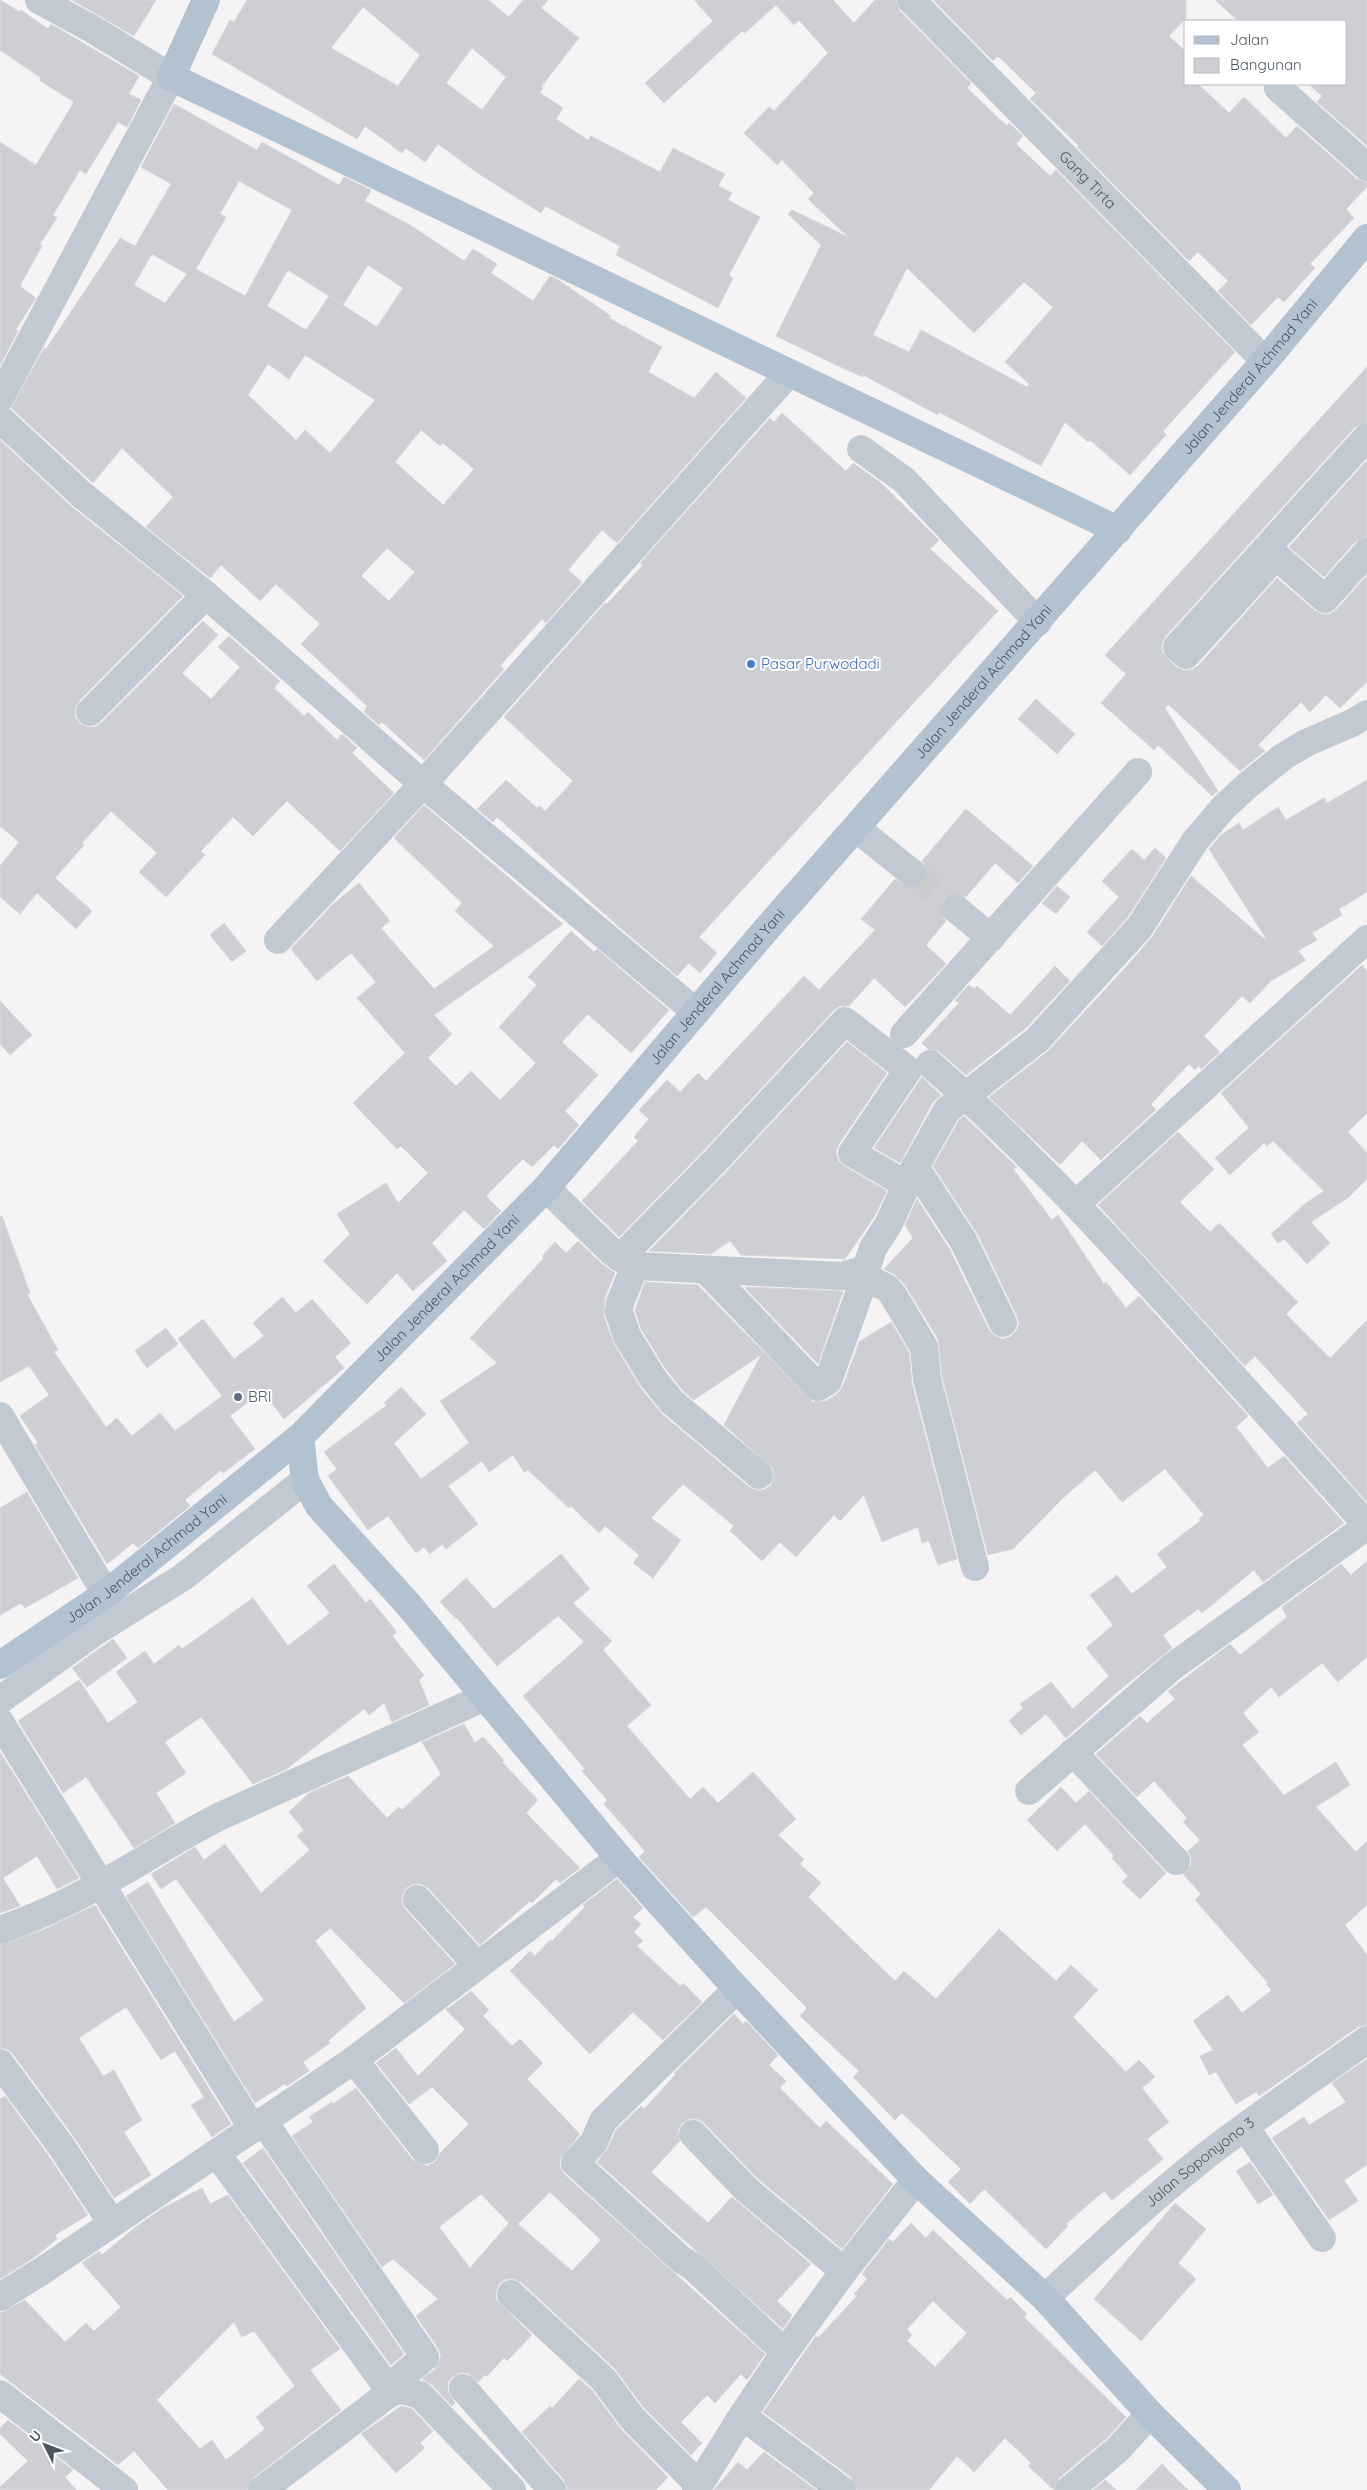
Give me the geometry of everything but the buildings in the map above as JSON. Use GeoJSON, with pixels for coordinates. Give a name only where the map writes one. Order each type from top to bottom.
{"type":"FeatureCollection","features":[{"type":"Feature","properties":{"kind":"main road"},"geometry":{"type":"LineString","coordinates":[[206,0],[171,77],[1118,530]]}},
{"type":"Feature","properties":{"kind":"main road","name":"Jalan Jenderal Achmad Yani"},"geometry":{"type":"LineString","coordinates":[[0,1665],[106,1594],[300,1437],[546,1188],[696,1012],[1265,361],[1367,238]]}},
{"type":"Feature","properties":{"kind":"main road"},"geometry":{"type":"LineString","coordinates":[[300,1437],[305,1480],[319,1506],[407,1603],[619,1858],[737,1989],[916,2180],[1045,2298],[1150,2414],[1227,2490]]}},
{"type":"Feature","properties":{"kind":"street"},"geometry":{"type":"LineString","coordinates":[[0,398],[171,77],[92,29],[39,0]]}},
{"type":"Feature","properties":{"kind":"street","name":"Gang Tirta"},"geometry":{"type":"LineString","coordinates":[[911,0],[1265,361]]}},
{"type":"Feature","properties":{"kind":"street"},"geometry":{"type":"LineString","coordinates":[[1278,88],[1367,167]]}},
{"type":"Feature","properties":{"kind":"street"},"geometry":{"type":"LineString","coordinates":[[278,940],[422,784],[789,373]]}},
{"type":"Feature","properties":{"kind":"street"},"geometry":{"type":"LineString","coordinates":[[0,419],[81,494],[206,595],[422,784],[696,1012]]}},
{"type":"Feature","properties":{"kind":"street"},"geometry":{"type":"LineString","coordinates":[[1367,437],[1272,552],[1325,599],[1367,552]]}},
{"type":"Feature","properties":{"kind":"street"},"geometry":{"type":"LineString","coordinates":[[861,449],[904,480],[1038,622]]}},
{"type":"Feature","properties":{"kind":"street"},"geometry":{"type":"LineString","coordinates":[[90,712],[206,595]]}},
{"type":"Feature","properties":{"kind":"street"},"geometry":{"type":"LineString","coordinates":[[707,1270],[818,1387],[828,1381],[873,1248],[888,1225],[911,1176],[947,1110],[1037,1040],[1139,928],[1174,877],[1195,841],[1224,807],[1284,756],[1306,743],[1362,726]]}},
{"type":"Feature","properties":{"kind":"street"},"geometry":{"type":"LineString","coordinates":[[904,1034],[1138,772]]}},
{"type":"Feature","properties":{"kind":"street"},"geometry":{"type":"LineString","coordinates":[[856,828],[912,873]]}},
{"type":"Feature","properties":{"kind":"street"},"geometry":{"type":"LineString","coordinates":[[956,909],[991,938]]}},
{"type":"Feature","properties":{"kind":"street"},"geometry":{"type":"LineString","coordinates":[[1076,1204],[1367,938]]}},
{"type":"Feature","properties":{"kind":"street"},"geometry":{"type":"LineString","coordinates":[[759,1475],[672,1402],[652,1377],[627,1336],[619,1312],[627,1262],[718,1158],[845,1021],[908,1070],[852,1153],[911,1176],[964,1242],[1003,1324]]}},
{"type":"Feature","properties":{"kind":"street"},"geometry":{"type":"LineString","coordinates":[[930,1064],[967,1096],[1076,1204],[1196,1333],[1367,1526],[1172,1668],[1029,1791]]}},
{"type":"Feature","properties":{"kind":"street"},"geometry":{"type":"LineString","coordinates":[[546,1188],[627,1262],[707,1270],[842,1276],[866,1273],[887,1288],[902,1308],[924,1347],[927,1379],[975,1567]]}},
{"type":"Feature","properties":{"kind":"street"},"geometry":{"type":"LineString","coordinates":[[0,1416],[106,1594]]}},
{"type":"Feature","properties":{"kind":"street"},"geometry":{"type":"LineString","coordinates":[[0,1700],[92,1634],[183,1577],[305,1480]]}},
{"type":"Feature","properties":{"kind":"street"},"geometry":{"type":"LineString","coordinates":[[0,1930],[45,1913],[102,1884],[188,1832],[486,1697]]}},
{"type":"Feature","properties":{"kind":"street"},"geometry":{"type":"LineString","coordinates":[[0,1722],[102,1884],[259,2126],[425,2357],[390,2390],[262,2490]]}},
{"type":"Feature","properties":{"kind":"street"},"geometry":{"type":"LineString","coordinates":[[1074,1752],[1176,1861]]}},
{"type":"Feature","properties":{"kind":"street"},"geometry":{"type":"LineString","coordinates":[[0,2297],[259,2126],[354,2060],[619,1858]]}},
{"type":"Feature","properties":{"kind":"street"},"geometry":{"type":"LineString","coordinates":[[417,1899],[477,1965]]}},
{"type":"Feature","properties":{"kind":"street"},"geometry":{"type":"LineString","coordinates":[[737,1989],[603,2121],[594,2142],[574,2163],[682,2260],[692,2266],[785,2352]]}},
{"type":"Feature","properties":{"kind":"street","name":"Jalan Soponyono 3"},"geometry":{"type":"LineString","coordinates":[[1045,2298],[1147,2205],[1244,2127],[1365,2046]]}},
{"type":"Feature","properties":{"kind":"street"},"geometry":{"type":"LineString","coordinates":[[354,2060],[425,2150]]}},
{"type":"Feature","properties":{"kind":"street"},"geometry":{"type":"LineString","coordinates":[[0,2063],[61,2146],[112,2223]]}},
{"type":"Feature","properties":{"kind":"street"},"geometry":{"type":"LineString","coordinates":[[1244,2127],[1322,2238]]}},
{"type":"Feature","properties":{"kind":"street"},"geometry":{"type":"LineString","coordinates":[[693,2134],[746,2189],[844,2271]]}},
{"type":"Feature","properties":{"kind":"street"},"geometry":{"type":"LineString","coordinates":[[217,2154],[390,2390]]}},
{"type":"Feature","properties":{"kind":"street"},"geometry":{"type":"LineString","coordinates":[[512,2294],[604,2380],[632,2418],[698,2488],[742,2416],[785,2352],[844,2271],[916,2180]]}},
{"type":"Feature","properties":{"kind":"street"},"geometry":{"type":"LineString","coordinates":[[463,2388],[552,2490]]}},
{"type":"Feature","properties":{"kind":"street"},"geometry":{"type":"LineString","coordinates":[[390,2390],[402,2390],[420,2395],[512,2490]]}},
{"type":"Feature","properties":{"kind":"street"},"geometry":{"type":"LineString","coordinates":[[6,2407],[124,2490]]}},
{"type":"Feature","properties":{"kind":"street"},"geometry":{"type":"LineString","coordinates":[[1069,2490],[1117,2450],[1150,2414]]}},
{"type":"Feature","properties":{"kind":"street"},"geometry":{"type":"LineString","coordinates":[[742,2416],[842,2490]]}},
{"type":"Feature","properties":{"kind":"tunnel"},"geometry":{"type":"LineString","coordinates":[[912,873],[956,909]]}},
{"type":"Feature","properties":{"kind":"place","name":"Pasar Purwodadi"},"geometry":{"type":"Point","coordinates":[751,664]}},
{"type":"Feature","properties":{"kind":"place","name":"BRI"},"geometry":{"type":"Point","coordinates":[238,1397]}}]}
